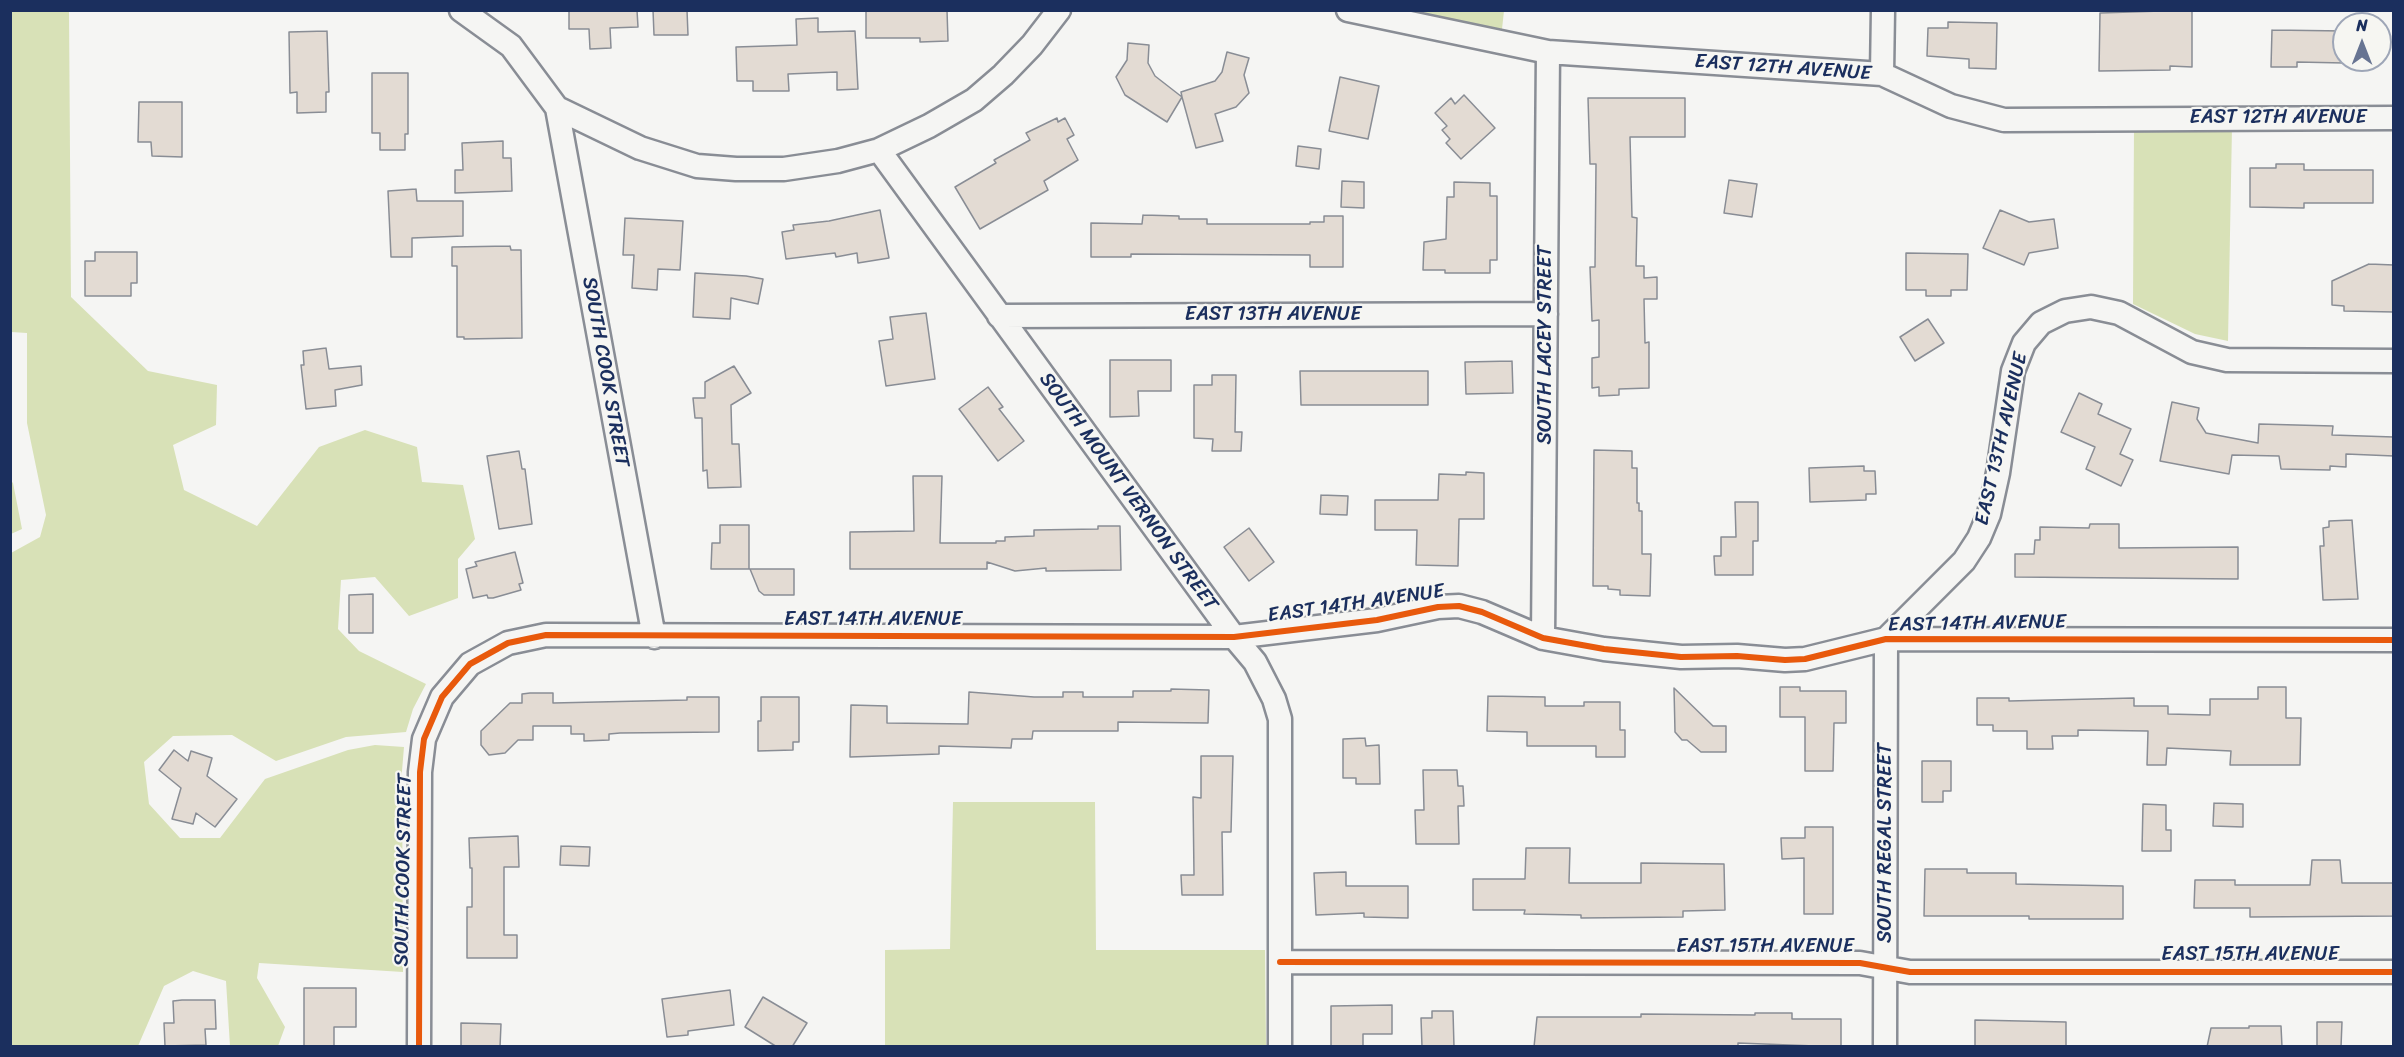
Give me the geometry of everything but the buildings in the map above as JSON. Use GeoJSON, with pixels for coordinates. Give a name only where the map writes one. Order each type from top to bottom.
{"type":"FeatureCollection","features":[{"type":"Feature","properties":{"kind":"street"},"geometry":{"type":"LineString","coordinates":[[461,10],[511,46],[557,108],[640,148],[697,166],[736,169],[784,169],[838,161],[879,150],[929,126],[974,100],[1003,75],[1032,45],[1059,10]]}},
{"type":"Feature","properties":{"kind":"street","name":"EAST 12TH AVENUE"},"geometry":{"type":"LineString","coordinates":[[1348,10],[1548,52],[1882,74],[1951,106],[2004,120],[2394,118]]}},
{"type":"Feature","properties":{"kind":"street"},"geometry":{"type":"LineString","coordinates":[[1882,10],[1882,74]]}},
{"type":"Feature","properties":{"kind":"street","name":"SOUTH LACEY STREET"},"geometry":{"type":"LineString","coordinates":[[1543,638],[1548,52]]}},
{"type":"Feature","properties":{"kind":"street","name":"SOUTH COOK STREET"},"geometry":{"type":"LineString","coordinates":[[557,108],[654,637]]}},
{"type":"Feature","properties":{"kind":"street","name":"SOUTH MOUNT VERNON STREET"},"geometry":{"type":"LineString","coordinates":[[879,150],[1266,679],[1280,719],[1280,1047]]}},
{"type":"Feature","properties":{"kind":"street","name":"EAST 13TH AVENUE"},"geometry":{"type":"LineString","coordinates":[[1886,639],[1964,561],[1979,538],[1989,514],[1998,473],[2013,372],[2024,343],[2041,323],[2065,311],[2091,307],[2119,314],[2192,352],[2227,360],[2394,361]]}},
{"type":"Feature","properties":{"kind":"street","name":"EAST 13TH AVENUE"},"geometry":{"type":"LineString","coordinates":[[999,316],[1546,314]]}},
{"type":"Feature","properties":{"kind":"street","name":"EAST 14TH AVENUE"},"geometry":{"type":"LineString","coordinates":[[442,697],[470,664],[508,642],[546,635],[1234,637],[1386,619],[1438,607],[1459,606],[1482,612],[1543,638],[1605,649],[1681,657],[1737,656],[1785,660],[1805,659],[1886,639],[2394,640]]}},
{"type":"Feature","properties":{"kind":"street","name":"SOUTH REGAL STREET"},"geometry":{"type":"LineString","coordinates":[[1885,1047],[1886,639]]}},
{"type":"Feature","properties":{"kind":"street","name":"SOUTH COOK STREET"},"geometry":{"type":"LineString","coordinates":[[419,1047],[420,772],[424,739],[442,697]]}},
{"type":"Feature","properties":{"kind":"street","name":"EAST 15TH AVENUE"},"geometry":{"type":"LineString","coordinates":[[1280,962],[1860,963],[1910,972],[2394,972]]}},
{"type":"Feature","properties":{"kind":"green space"},"geometry":{"type":"Polygon","coordinates":[[[10,11],[69,11],[71,297],[148,371],[217,385],[216,425],[173,445],[184,490],[257,526],[319,447],[365,430],[417,447],[422,482],[463,485],[475,539],[458,559],[458,598],[409,616],[375,577],[341,580],[338,629],[359,651],[426,684],[413,709],[406,732],[346,737],[276,761],[232,735],[173,736],[144,762],[149,804],[180,838],[220,838],[265,779],[348,750],[375,745],[404,747],[402,771],[403,972],[259,963],[257,978],[285,1027],[278,1046],[230,1046],[226,981],[193,971],[164,986],[138,1046],[11,1046],[11,553],[40,537],[46,515],[27,423],[27,333],[11,332],[10,11]]]}},
{"type":"Feature","properties":{"kind":"green space"},"geometry":{"type":"Polygon","coordinates":[[[1407,11],[1504,11],[1502,29],[1407,11]]]}},
{"type":"Feature","properties":{"kind":"green space"},"geometry":{"type":"Polygon","coordinates":[[[2232,127],[2228,341],[2195,334],[2133,304],[2134,128],[2232,127]]]}},
{"type":"Feature","properties":{"kind":"green space"},"geometry":{"type":"Polygon","coordinates":[[[11,481],[22,529],[11,534],[11,481]]]}},
{"type":"Feature","properties":{"kind":"green space"},"geometry":{"type":"Polygon","coordinates":[[[953,802],[1095,802],[1096,950],[1265,950],[1266,1046],[885,1046],[885,950],[950,949],[953,802]]]}},
{"type":"Feature","properties":{"kind":"cycle path"},"geometry":{"type":"LineString","coordinates":[[419,1046],[420,772],[424,739],[442,697],[470,664],[508,643],[546,635],[1234,637],[1377,620],[1438,607],[1459,606],[1482,612],[1543,638],[1604,649],[1681,657],[1737,656],[1785,660],[1805,659],[1886,639],[2394,640]]}},
{"type":"Feature","properties":{"kind":"cycle path"},"geometry":{"type":"LineString","coordinates":[[1280,962],[1860,963],[1910,972],[2394,972]]}}]}
